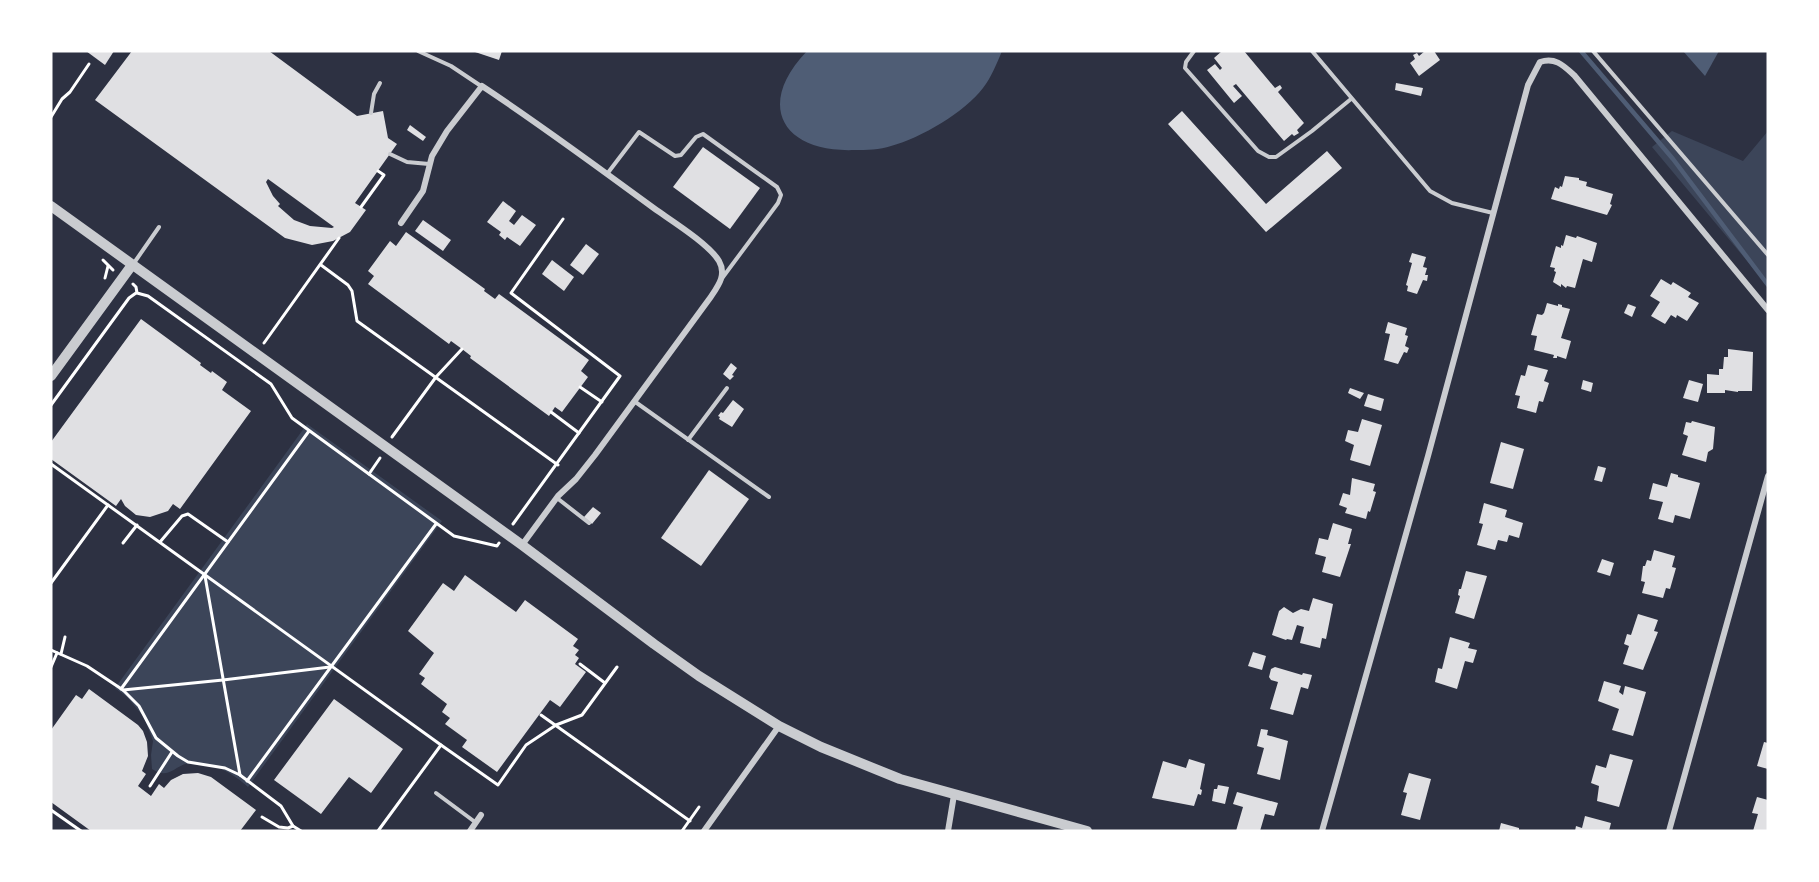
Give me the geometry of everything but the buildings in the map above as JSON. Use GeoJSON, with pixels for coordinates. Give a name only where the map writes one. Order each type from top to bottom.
{"type":"FeatureCollection","features":[{"type":"Feature","properties":{"kind":"street"},"geometry":{"type":"LineString","coordinates":[[1322,831],[1428,456],[1528,85],[1538,64],[1551,60],[1563,65],[1598,102],[1768,310]]}},
{"type":"Feature","properties":{"kind":"street"},"geometry":{"type":"LineString","coordinates":[[401,223],[423,191],[427,182],[429,164],[447,131],[482,86],[607,174],[713,253],[722,268],[723,277],[710,298],[576,479],[557,498],[522,545]]}},
{"type":"Feature","properties":{"kind":"street"},"geometry":{"type":"LineString","coordinates":[[51,206],[522,545],[654,644],[699,676],[779,726],[865,766],[900,779],[1087,831]]}},
{"type":"Feature","properties":{"kind":"street"},"geometry":{"type":"LineString","coordinates":[[51,376],[132,265]]}},
{"type":"Feature","properties":{"kind":"street"},"geometry":{"type":"LineString","coordinates":[[1670,831],[1768,476]]}},
{"type":"Feature","properties":{"kind":"street"},"geometry":{"type":"LineString","coordinates":[[704,831],[779,726]]}},
{"type":"Feature","properties":{"kind":"street"},"geometry":{"type":"LineString","coordinates":[[948,831],[954,795]]}},
{"type":"Feature","properties":{"kind":"street"},"geometry":{"type":"LineString","coordinates":[[470,831],[482,815]]}},
{"type":"Feature","properties":{"kind":"lane"},"geometry":{"type":"LineString","coordinates":[[418,51],[452,66],[482,86]]}},
{"type":"Feature","properties":{"kind":"lane"},"geometry":{"type":"LineString","coordinates":[[1194,51],[1190,54],[1185,68],[1258,151],[1269,157],[1276,157],[1351,99]]}},
{"type":"Feature","properties":{"kind":"lane"},"geometry":{"type":"LineString","coordinates":[[1312,51],[1430,191],[1452,203],[1493,213]]}},
{"type":"Feature","properties":{"kind":"lane"},"geometry":{"type":"LineString","coordinates":[[1593,51],[1768,255]]}},
{"type":"Feature","properties":{"kind":"lane"},"geometry":{"type":"LineString","coordinates":[[371,113],[374,94],[380,83]]}},
{"type":"Feature","properties":{"kind":"lane"},"geometry":{"type":"LineString","coordinates":[[607,174],[639,132],[675,156],[681,155],[696,137],[703,134],[780,190],[782,195],[778,203],[723,277]]}},
{"type":"Feature","properties":{"kind":"lane"},"geometry":{"type":"LineString","coordinates":[[390,154],[407,162],[429,164]]}},
{"type":"Feature","properties":{"kind":"lane"},"geometry":{"type":"LineString","coordinates":[[132,265],[159,227]]}},
{"type":"Feature","properties":{"kind":"lane"},"geometry":{"type":"LineString","coordinates":[[688,440],[727,387]]}},
{"type":"Feature","properties":{"kind":"lane"},"geometry":{"type":"LineString","coordinates":[[634,401],[769,496]]}},
{"type":"Feature","properties":{"kind":"lane"},"geometry":{"type":"LineString","coordinates":[[557,498],[589,523]]}},
{"type":"Feature","properties":{"kind":"lane"},"geometry":{"type":"LineString","coordinates":[[436,794],[476,823]]}},
{"type":"Feature","properties":{"kind":"path"},"geometry":{"type":"LineString","coordinates":[[51,117],[89,64]]}},
{"type":"Feature","properties":{"kind":"path"},"geometry":{"type":"LineString","coordinates":[[360,207],[384,175],[378,171]]}},
{"type":"Feature","properties":{"kind":"path"},"geometry":{"type":"LineString","coordinates":[[51,405],[129,297],[133,293],[148,296],[274,387],[292,418],[436,524],[454,536],[497,546],[558,465],[620,376],[510,293],[563,219]]}},
{"type":"Feature","properties":{"kind":"path"},"geometry":{"type":"LineString","coordinates":[[240,363],[255,354],[339,238]]}},
{"type":"Feature","properties":{"kind":"path"},"geometry":{"type":"LineString","coordinates":[[102,259],[136,287],[137,293]]}},
{"type":"Feature","properties":{"kind":"path"},"geometry":{"type":"LineString","coordinates":[[321,265],[348,285],[352,291],[357,321],[558,465]]}},
{"type":"Feature","properties":{"kind":"path"},"geometry":{"type":"LineString","coordinates":[[369,474],[436,377],[462,349]]}},
{"type":"Feature","properties":{"kind":"path"},"geometry":{"type":"LineString","coordinates":[[580,387],[602,402]]}},
{"type":"Feature","properties":{"kind":"path"},"geometry":{"type":"LineString","coordinates":[[551,412],[579,433]]}},
{"type":"Feature","properties":{"kind":"path"},"geometry":{"type":"LineString","coordinates":[[122,689],[309,431]]}},
{"type":"Feature","properties":{"kind":"path"},"geometry":{"type":"LineString","coordinates":[[51,464],[331,667],[498,784],[526,745],[556,725],[582,715],[617,668]]}},
{"type":"Feature","properties":{"kind":"path"},"geometry":{"type":"LineString","coordinates":[[51,583],[108,505]]}},
{"type":"Feature","properties":{"kind":"path"},"geometry":{"type":"LineString","coordinates":[[160,542],[182,516],[188,514],[228,542]]}},
{"type":"Feature","properties":{"kind":"path"},"geometry":{"type":"LineString","coordinates":[[247,781],[436,524]]}},
{"type":"Feature","properties":{"kind":"path"},"geometry":{"type":"LineString","coordinates":[[123,543],[137,525]]}},
{"type":"Feature","properties":{"kind":"path"},"geometry":{"type":"LineString","coordinates":[[204,574],[240,775]]}},
{"type":"Feature","properties":{"kind":"path"},"geometry":{"type":"LineString","coordinates":[[51,667],[65,637]]}},
{"type":"Feature","properties":{"kind":"path"},"geometry":{"type":"LineString","coordinates":[[51,650],[87,666],[122,689],[139,706],[156,738],[172,752],[188,762],[216,766],[240,775],[281,806],[293,825],[301,831]]}},
{"type":"Feature","properties":{"kind":"path"},"geometry":{"type":"LineString","coordinates":[[580,664],[605,683]]}},
{"type":"Feature","properties":{"kind":"path"},"geometry":{"type":"LineString","coordinates":[[122,689],[331,667]]}},
{"type":"Feature","properties":{"kind":"path"},"geometry":{"type":"LineString","coordinates":[[541,715],[690,821]]}},
{"type":"Feature","properties":{"kind":"path"},"geometry":{"type":"LineString","coordinates":[[378,831],[441,745]]}},
{"type":"Feature","properties":{"kind":"path"},"geometry":{"type":"LineString","coordinates":[[150,786],[172,752]]}},
{"type":"Feature","properties":{"kind":"path"},"geometry":{"type":"LineString","coordinates":[[682,831],[699,807]]}},
{"type":"Feature","properties":{"kind":"path"},"geometry":{"type":"LineString","coordinates":[[51,810],[81,831]]}},
{"type":"Feature","properties":{"kind":"path"},"geometry":{"type":"LineString","coordinates":[[262,817],[279,826],[288,828],[293,825]]}},
{"type":"Feature","properties":{"kind":"shaded area"},"geometry":{"type":"Polygon","coordinates":[[[807,51],[1002,51],[983,88],[954,115],[903,142],[873,150],[855,150],[830,149],[809,143],[794,134],[784,122],[780,107],[782,90],[791,71],[807,51]]]}},
{"type":"Feature","properties":{"kind":"shaded area"},"geometry":{"type":"Polygon","coordinates":[[[1683,51],[1719,51],[1705,76],[1683,51]]]}},
{"type":"Feature","properties":{"kind":"shaded area"},"geometry":{"type":"Polygon","coordinates":[[[1672,131],[1743,161],[1768,131],[1768,286],[1652,147],[1672,131]]]}},
{"type":"Feature","properties":{"kind":"shaded area"},"geometry":{"type":"Polygon","coordinates":[[[307,424],[442,521],[248,787],[229,773],[207,764],[192,763],[169,772],[158,772],[152,769],[153,741],[144,717],[127,697],[115,688],[307,424]]]}},
{"type":"Feature","properties":{"kind":"waterway"},"geometry":{"type":"LineString","coordinates":[[1581,51],[1673,159],[1768,285]]}}]}
